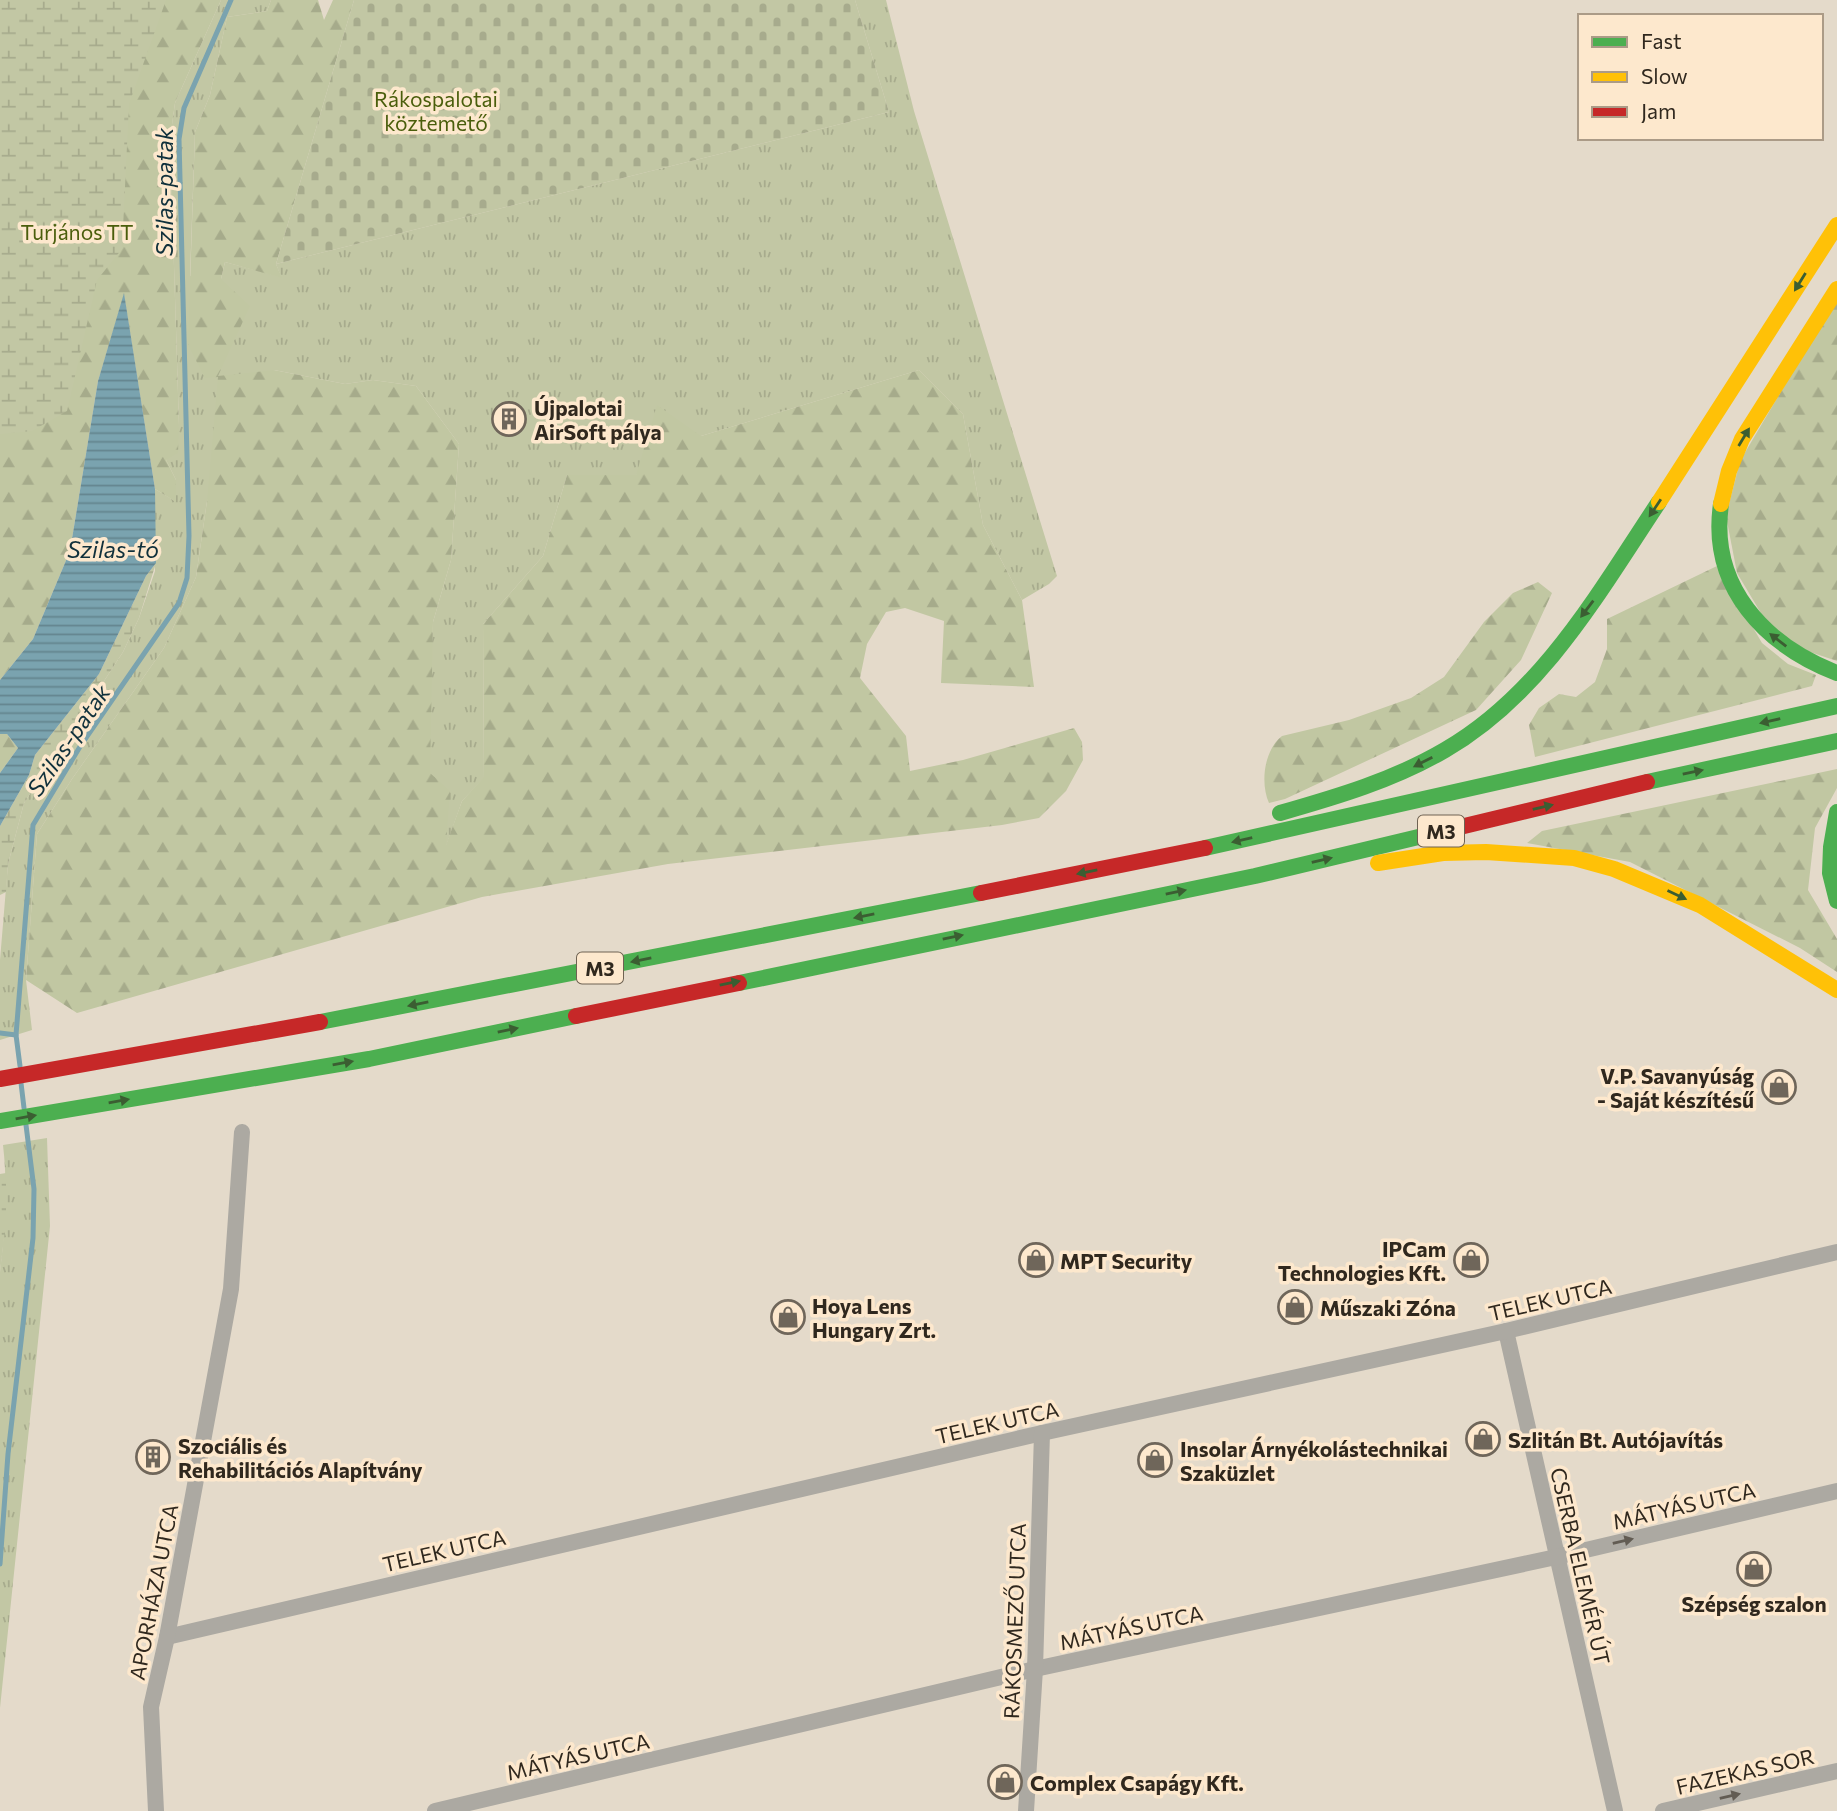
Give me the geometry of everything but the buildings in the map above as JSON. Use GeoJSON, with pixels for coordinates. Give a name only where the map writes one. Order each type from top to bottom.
{"type":"FeatureCollection","features":[{"type":"Feature","properties":{"kind":"main road"},"geometry":{"type":"LineString","coordinates":[[1267,817],[1329,799],[1405,772],[1438,755],[1501,710],[1534,678],[1602,589],[1837,225]]}},
{"type":"Feature","properties":{"kind":"main road"},"geometry":{"type":"LineString","coordinates":[[1837,289],[1736,451],[1724,488],[1718,520],[1721,551],[1731,584],[1750,615],[1775,639],[1802,658],[1837,673]]}},
{"type":"Feature","properties":{"kind":"main road","name":"M3"},"geometry":{"type":"LineString","coordinates":[[0,1079],[395,1009],[1154,859],[1837,706]]}},
{"type":"Feature","properties":{"kind":"main road","name":"M3"},"geometry":{"type":"LineString","coordinates":[[0,1121],[369,1059],[1255,876],[1626,787],[1837,741]]}},
{"type":"Feature","properties":{"kind":"main road"},"geometry":{"type":"LineString","coordinates":[[1837,812],[1830,873],[1837,901]]}},
{"type":"Feature","properties":{"kind":"main road"},"geometry":{"type":"LineString","coordinates":[[1154,859],[1179,841],[1242,823]]}},
{"type":"Feature","properties":{"kind":"main road"},"geometry":{"type":"LineString","coordinates":[[1255,876],[1282,881],[1315,878],[1377,863],[1443,853],[1486,852],[1574,858],[1636,877],[1700,905],[1837,990]]}},
{"type":"Feature","properties":{"kind":"street","name":"APORHÁZA UTCA"},"geometry":{"type":"LineString","coordinates":[[156,1811],[150,1707],[167,1637],[231,1289],[242,1132]]}},
{"type":"Feature","properties":{"kind":"street","name":"TELEK UTCA"},"geometry":{"type":"LineString","coordinates":[[167,1637],[1042,1433],[1506,1331],[1837,1252]]}},
{"type":"Feature","properties":{"kind":"street","name":"CSERBA ELEMÉR ÚT"},"geometry":{"type":"LineString","coordinates":[[1506,1331],[1615,1811]]}},
{"type":"Feature","properties":{"kind":"street","name":"RÁKOSMEZŐ UTCA"},"geometry":{"type":"LineString","coordinates":[[1026,1811],[1035,1669],[1042,1433]]}},
{"type":"Feature","properties":{"kind":"street","name":"MÁTYÁS UTCA"},"geometry":{"type":"LineString","coordinates":[[435,1811],[1035,1669],[1556,1557],[1837,1491]]}},
{"type":"Feature","properties":{"kind":"street","name":"FAZEKAS SOR"},"geometry":{"type":"LineString","coordinates":[[1663,1811],[1837,1771]]}},
{"type":"Feature","properties":{"kind":"green space","name":"Turjános TT"},"geometry":{"type":"Polygon","coordinates":[[[0,0],[221,0],[175,103],[170,139],[179,425],[178,453],[166,460],[176,480],[176,502],[155,489],[124,295],[98,381],[70,551],[33,639],[0,680],[0,0]]]}},
{"type":"Feature","properties":{"kind":"green space","name":"Turjános TT"},"geometry":{"type":"Polygon","coordinates":[[[0,0],[166,0],[129,104],[122,249],[97,280],[67,411],[32,431],[0,434],[0,0]]]}},
{"type":"Feature","properties":{"kind":"green space"},"geometry":{"type":"Polygon","coordinates":[[[221,0],[271,0],[267,11],[227,17],[210,95],[195,132],[190,276],[221,279],[225,262],[281,277],[276,264],[889,112],[855,0],[886,0],[914,111],[1057,576],[1022,600],[983,525],[963,414],[919,370],[701,436],[636,475],[567,475],[543,556],[483,624],[484,778],[462,801],[445,849],[430,773],[430,687],[433,622],[451,560],[459,444],[416,386],[373,380],[345,384],[274,370],[207,501],[196,577],[164,648],[72,779],[37,834],[26,980],[32,1030],[0,1040],[0,960],[8,864],[24,803],[123,652],[139,618],[155,571],[155,489],[175,501],[176,480],[166,460],[179,425],[170,139],[175,103],[221,0]]]}},
{"type":"Feature","properties":{"kind":"green space"},"geometry":{"type":"Polygon","coordinates":[[[271,0],[318,0],[324,20],[333,0],[354,0],[276,264],[282,278],[225,262],[221,279],[250,306],[218,376],[274,370],[345,384],[373,380],[416,386],[459,444],[451,560],[433,622],[430,773],[450,791],[446,845],[462,801],[484,777],[483,624],[543,556],[567,475],[636,475],[657,405],[701,436],[919,370],[963,414],[983,525],[1022,600],[1034,687],[941,683],[944,621],[905,608],[886,612],[867,644],[860,678],[906,736],[910,771],[963,760],[1074,728],[1082,742],[1083,760],[1066,791],[1039,818],[1002,825],[668,864],[482,897],[77,1013],[26,980],[37,834],[72,779],[164,648],[196,577],[207,501],[218,377],[205,378],[188,345],[195,132],[210,95],[227,17],[267,11],[271,0]]]}},
{"type":"Feature","properties":{"kind":"green space","name":"Rákospalotai köztemető"},"geometry":{"type":"Polygon","coordinates":[[[354,0],[855,0],[889,112],[276,264],[354,0]]]}},
{"type":"Feature","properties":{"kind":"green space"},"geometry":{"type":"Polygon","coordinates":[[[1837,297],[1837,661],[1807,651],[1768,625],[1737,573],[1726,516],[1740,461],[1837,297]]]}},
{"type":"Feature","properties":{"kind":"green space"},"geometry":{"type":"Polygon","coordinates":[[[156,563],[139,618],[123,652],[24,803],[8,864],[6,892],[0,895],[0,826],[29,775],[35,755],[99,674],[146,576],[156,563]]]}},
{"type":"Feature","properties":{"kind":"green space"},"geometry":{"type":"Polygon","coordinates":[[[1717,566],[1762,643],[1788,664],[1816,675],[1812,686],[1535,757],[1529,725],[1539,708],[1559,694],[1576,697],[1595,682],[1607,649],[1607,619],[1717,566]]]}},
{"type":"Feature","properties":{"kind":"green space"},"geometry":{"type":"Polygon","coordinates":[[[1538,582],[1552,593],[1521,660],[1476,710],[1285,799],[1269,803],[1265,767],[1271,750],[1282,736],[1349,720],[1411,698],[1444,677],[1484,622],[1513,593],[1538,582]]]}},
{"type":"Feature","properties":{"kind":"green space"},"geometry":{"type":"Polygon","coordinates":[[[0,734],[7,734],[18,748],[0,773],[0,734]]]}},
{"type":"Feature","properties":{"kind":"green space"},"geometry":{"type":"Polygon","coordinates":[[[1837,769],[1837,788],[1815,828],[1808,890],[1837,939],[1837,972],[1800,948],[1630,862],[1527,843],[1542,831],[1837,769]]]}},
{"type":"Feature","properties":{"kind":"green space"},"geometry":{"type":"Polygon","coordinates":[[[47,1138],[50,1226],[0,1708],[0,1272],[6,1193],[3,1145],[47,1138]]]}},
{"type":"Feature","properties":{"kind":"green space"},"geometry":{"type":"Polygon","coordinates":[[[6,1173],[6,1221],[0,1272],[0,1174],[6,1173]]]}},
{"type":"Feature","properties":{"kind":"water","name":"Szilas-tó"},"geometry":{"type":"Polygon","coordinates":[[[124,293],[155,489],[156,563],[146,576],[99,674],[35,755],[29,775],[0,826],[0,773],[18,748],[7,734],[0,734],[0,680],[33,639],[70,551],[98,381],[124,293]]]}},
{"type":"Feature","properties":{"kind":"waterway","name":"Szilas-patak"},"geometry":{"type":"LineString","coordinates":[[20,1066],[16,1035],[33,825],[81,745],[179,603],[187,578],[189,536],[179,139],[184,108],[231,0]]}},
{"type":"Feature","properties":{"kind":"waterway"},"geometry":{"type":"LineString","coordinates":[[0,1033],[16,1035]]}},
{"type":"Feature","properties":{"kind":"waterway","name":"Szilas-patak"},"geometry":{"type":"LineString","coordinates":[[21,1083],[24,1108]]}},
{"type":"Feature","properties":{"kind":"waterway","name":"Szilas-patak"},"geometry":{"type":"LineString","coordinates":[[0,1564],[8,1454],[33,1238],[34,1189],[26,1125]]}},
{"type":"Feature","properties":{"kind":"traffic: fast"},"geometry":{"type":"LineString","coordinates":[[1280,813],[1343,794],[1406,770],[1445,750],[1480,727],[1540,671],[1566,639],[1659,502]]}},
{"type":"Feature","properties":{"kind":"traffic: fast"},"geometry":{"type":"LineString","coordinates":[[1721,504],[1720,534],[1724,561],[1733,587],[1748,609],[1765,629],[1787,646],[1837,673]]}},
{"type":"Feature","properties":{"kind":"traffic: fast"},"geometry":{"type":"LineString","coordinates":[[1205,848],[1837,706]]}},
{"type":"Feature","properties":{"kind":"traffic: fast"},"geometry":{"type":"LineString","coordinates":[[1647,782],[1837,741]]}},
{"type":"Feature","properties":{"kind":"traffic: fast"},"geometry":{"type":"LineString","coordinates":[[1837,812],[1830,873],[1837,901]]}},
{"type":"Feature","properties":{"kind":"traffic: fast"},"geometry":{"type":"LineString","coordinates":[[739,983],[1255,876],[1431,834]]}},
{"type":"Feature","properties":{"kind":"traffic: fast"},"geometry":{"type":"LineString","coordinates":[[320,1022],[981,893]]}},
{"type":"Feature","properties":{"kind":"traffic: fast"},"geometry":{"type":"LineString","coordinates":[[0,1121],[369,1059],[576,1016]]}},
{"type":"Feature","properties":{"kind":"traffic: slow"},"geometry":{"type":"LineString","coordinates":[[1659,502],[1837,225]]}},
{"type":"Feature","properties":{"kind":"traffic: slow"},"geometry":{"type":"LineString","coordinates":[[1721,504],[1729,471],[1742,439],[1837,289]]}},
{"type":"Feature","properties":{"kind":"traffic: slow"},"geometry":{"type":"LineString","coordinates":[[1378,863],[1443,853],[1486,852],[1574,858],[1614,869],[1700,905],[1837,990]]}},
{"type":"Feature","properties":{"kind":"traffic: jam"},"geometry":{"type":"LineString","coordinates":[[1431,834],[1647,782]]}},
{"type":"Feature","properties":{"kind":"traffic: jam"},"geometry":{"type":"LineString","coordinates":[[981,893],[1205,848]]}},
{"type":"Feature","properties":{"kind":"traffic: jam"},"geometry":{"type":"LineString","coordinates":[[576,1016],[739,983]]}},
{"type":"Feature","properties":{"kind":"traffic: jam"},"geometry":{"type":"LineString","coordinates":[[0,1079],[320,1022]]}},
{"type":"Feature","properties":{"kind":"place","name":"Újpalotai AirSoft pálya"},"geometry":{"type":"Point","coordinates":[509,419]}},
{"type":"Feature","properties":{"kind":"place","name":"V.P. Savanyúság - Saját készítésű"},"geometry":{"type":"Point","coordinates":[1779,1087]}},
{"type":"Feature","properties":{"kind":"place","name":"MPT Security"},"geometry":{"type":"Point","coordinates":[1036,1260]}},
{"type":"Feature","properties":{"kind":"place","name":"IPCam Technologies Kft."},"geometry":{"type":"Point","coordinates":[1471,1260]}},
{"type":"Feature","properties":{"kind":"place","name":"Műszaki Zóna"},"geometry":{"type":"Point","coordinates":[1295,1307]}},
{"type":"Feature","properties":{"kind":"place","name":"Hoya Lens Hungary Zrt."},"geometry":{"type":"Point","coordinates":[788,1317]}},
{"type":"Feature","properties":{"kind":"place","name":"Szlitán Bt. Autójavítás"},"geometry":{"type":"Point","coordinates":[1483,1439]}},
{"type":"Feature","properties":{"kind":"place","name":"Szociális és Rehabilitációs Alapítvány"},"geometry":{"type":"Point","coordinates":[153,1457]}},
{"type":"Feature","properties":{"kind":"place","name":"Insolar Árnyékolástechnikai Szaküzlet"},"geometry":{"type":"Point","coordinates":[1155,1460]}},
{"type":"Feature","properties":{"kind":"place","name":"Szépség szalon"},"geometry":{"type":"Point","coordinates":[1754,1569]}},
{"type":"Feature","properties":{"kind":"place","name":"Complex Csapágy Kft."},"geometry":{"type":"Point","coordinates":[1005,1782]}}]}
